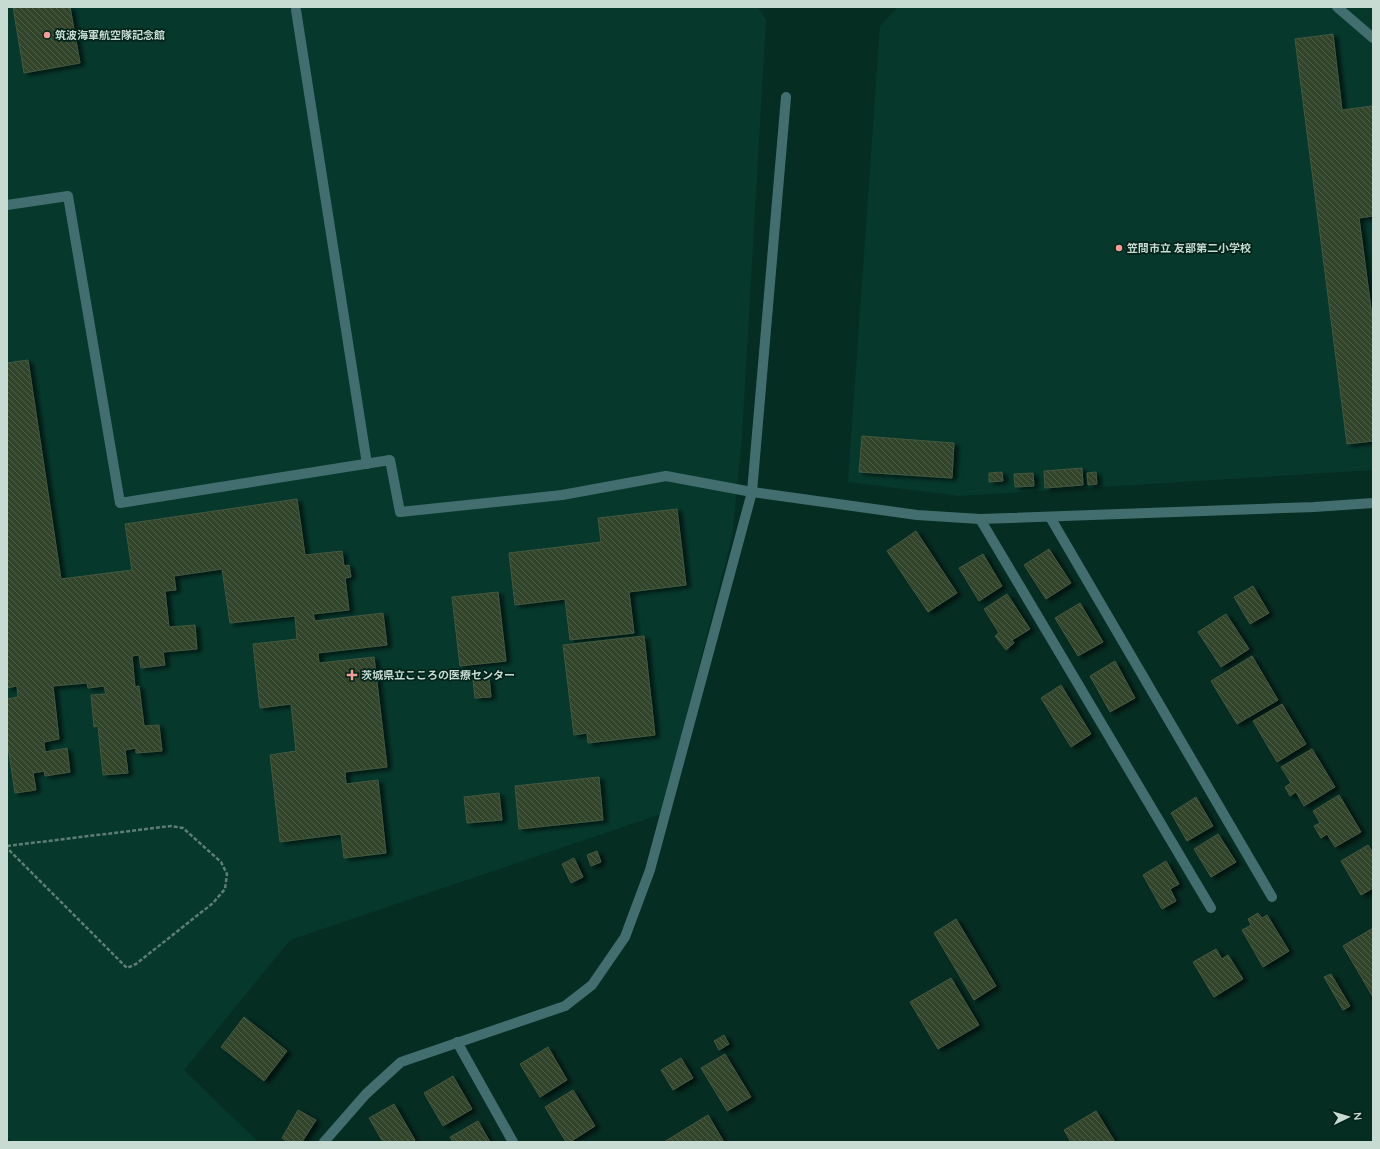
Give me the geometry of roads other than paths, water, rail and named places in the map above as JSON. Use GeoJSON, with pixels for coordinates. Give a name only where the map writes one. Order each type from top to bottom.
{"type":"FeatureCollection","features":[{"type":"Feature","properties":{"kind":"street"},"geometry":{"type":"LineString","coordinates":[[1337,7],[1373,38]]}},
{"type":"Feature","properties":{"kind":"street"},"geometry":{"type":"LineString","coordinates":[[296,10],[367,464]]}},
{"type":"Feature","properties":{"kind":"street"},"geometry":{"type":"LineString","coordinates":[[324,1142],[366,1094],[401,1062],[564,1006],[592,985],[625,937],[650,870],[752,492],[786,97]]}},
{"type":"Feature","properties":{"kind":"street"},"geometry":{"type":"LineString","coordinates":[[7,205],[68,196],[120,503],[390,460],[400,512],[562,495],[666,476],[752,492],[917,515],[980,519],[1306,507],[1373,502]]}},
{"type":"Feature","properties":{"kind":"street"},"geometry":{"type":"LineString","coordinates":[[1050,517],[1272,897]]}},
{"type":"Feature","properties":{"kind":"street"},"geometry":{"type":"LineString","coordinates":[[980,519],[1211,908]]}},
{"type":"Feature","properties":{"kind":"street"},"geometry":{"type":"LineString","coordinates":[[457,1042],[512,1142]]}},
{"type":"Feature","properties":{"kind":"place","name":"筑波海軍航空隊記念館"},"geometry":{"type":"Point","coordinates":[47,35]}},
{"type":"Feature","properties":{"kind":"place","name":"笠間市立 友部第二小学校"},"geometry":{"type":"Point","coordinates":[1119,248]}},
{"type":"Feature","properties":{"kind":"place","name":"茨城県立こころの医療センター"},"geometry":{"type":"Point","coordinates":[352,675]}}]}
